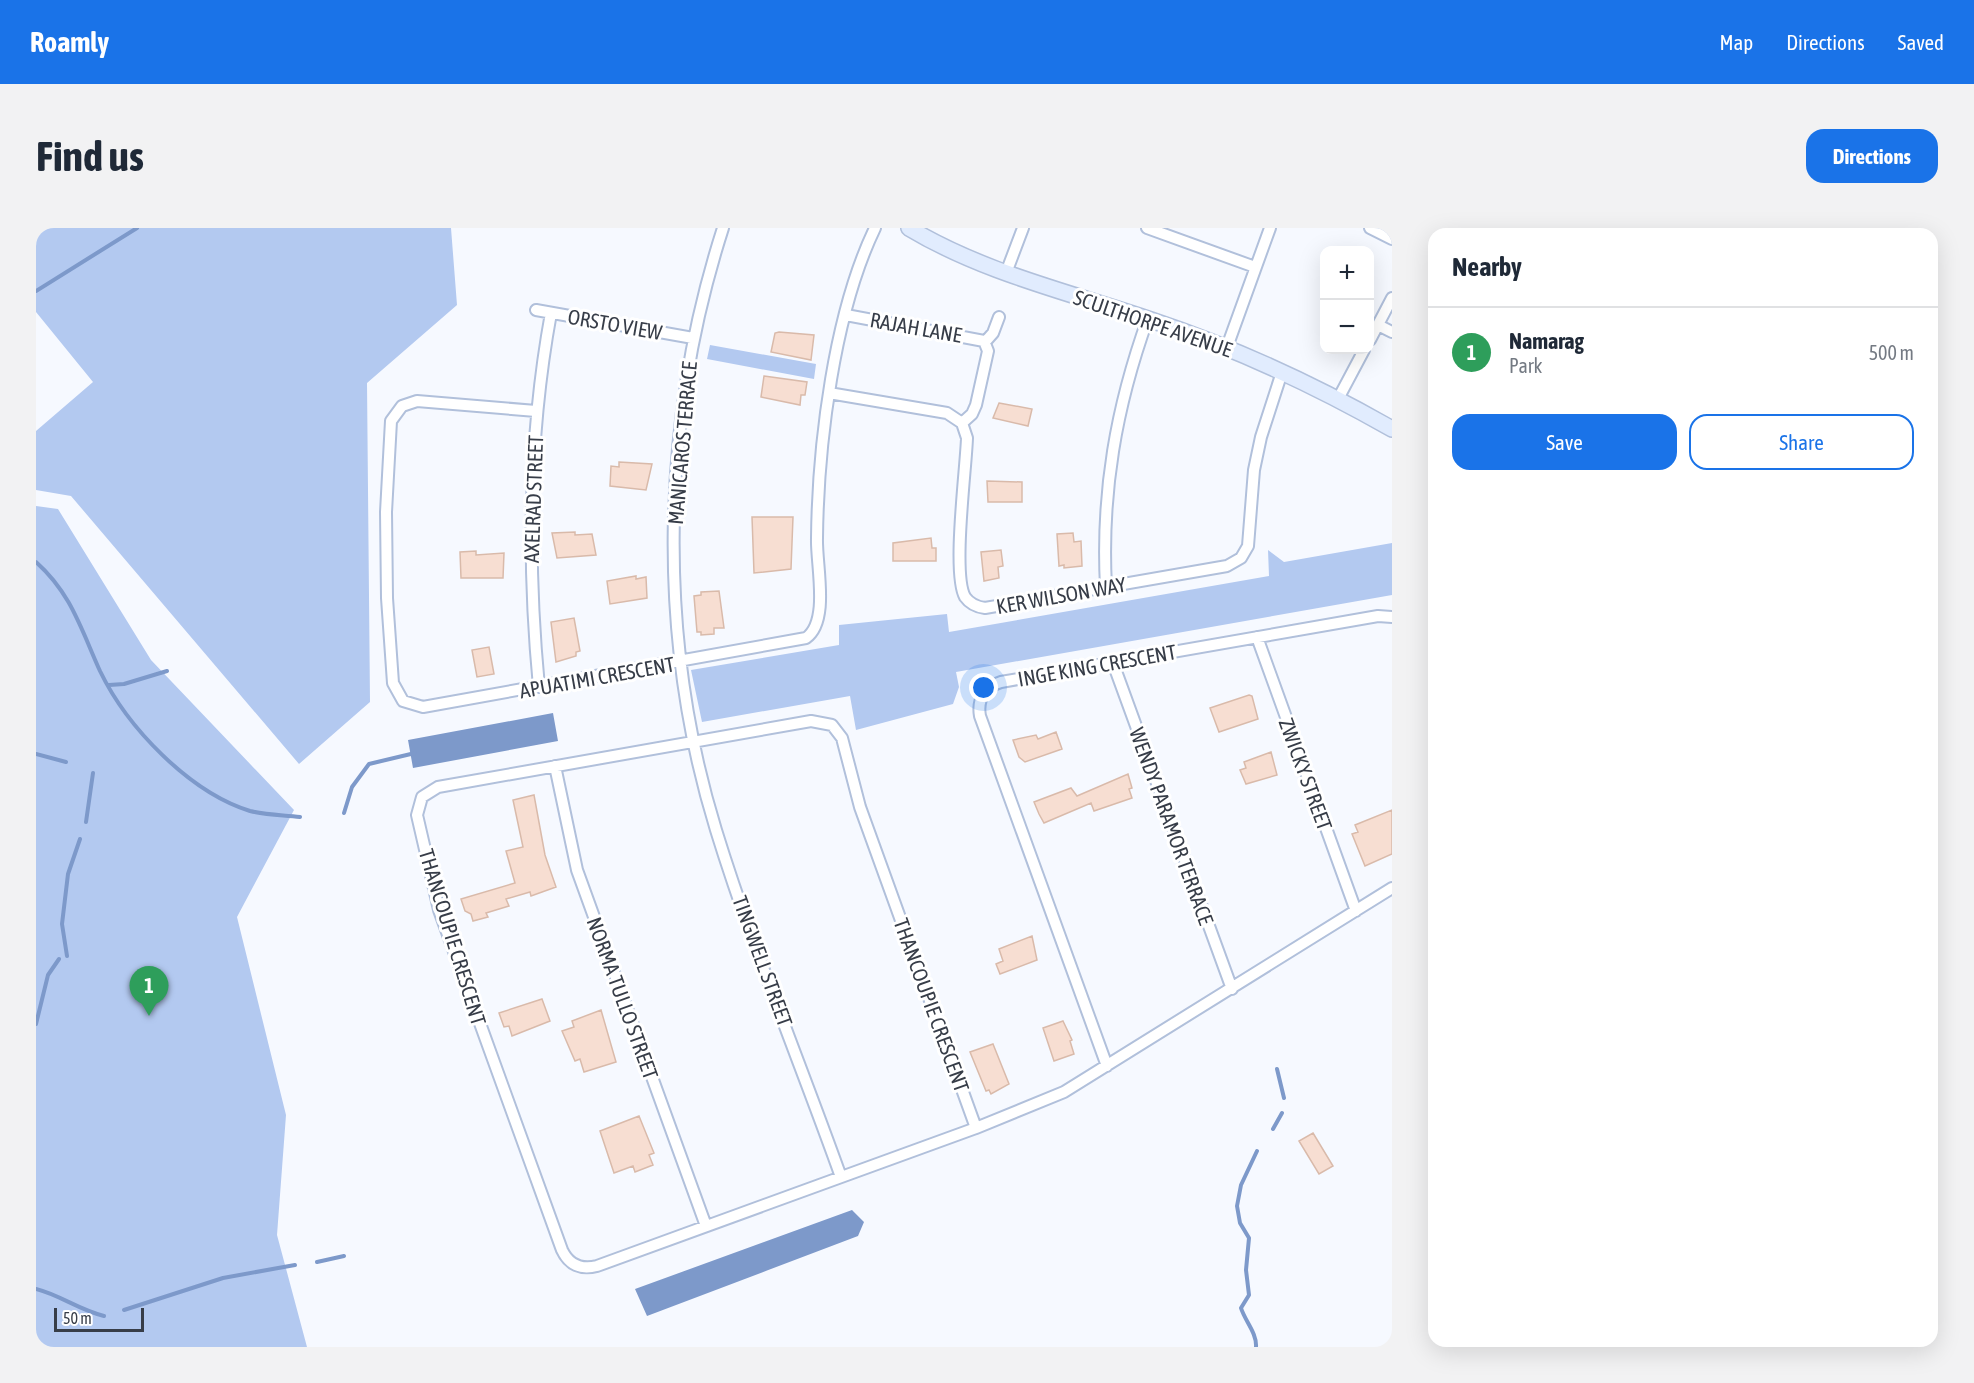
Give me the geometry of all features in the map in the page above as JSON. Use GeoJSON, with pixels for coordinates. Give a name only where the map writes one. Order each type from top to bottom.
{"type":"FeatureCollection","features":[{"type":"Feature","properties":{"kind":"street","name":"MANICAROS TERRACE"},"geometry":{"type":"LineString","coordinates":[[695,741],[680,662],[674,581],[674,499],[680,418],[693,338],[723,228]]}},
{"type":"Feature","properties":{"kind":"street","name":"APUATIMI CRESCENT"},"geometry":{"type":"LineString","coordinates":[[536,411],[417,401],[402,406],[390,424],[386,523],[387,598],[393,683],[401,700],[409,705],[423,708],[798,641],[815,630],[820,615],[817,539],[820,466],[829,393],[846,315],[875,228]]}},
{"type":"Feature","properties":{"kind":"street","name":"SCULTHORPE AVENUE"},"geometry":{"type":"LineString","coordinates":[[909,228],[951,251],[1006,273],[1148,318],[1227,348],[1338,399],[1392,429]]}},
{"type":"Feature","properties":{"kind":"street"},"geometry":{"type":"LineString","coordinates":[[1006,273],[1023,228]]}},
{"type":"Feature","properties":{"kind":"street"},"geometry":{"type":"LineString","coordinates":[[1147,228],[1255,267]]}},
{"type":"Feature","properties":{"kind":"street"},"geometry":{"type":"LineString","coordinates":[[1227,348],[1270,228]]}},
{"type":"Feature","properties":{"kind":"street"},"geometry":{"type":"LineString","coordinates":[[1370,228],[1392,239]]}},
{"type":"Feature","properties":{"kind":"street"},"geometry":{"type":"LineString","coordinates":[[1374,331],[1392,298]]}},
{"type":"Feature","properties":{"kind":"street","name":"ORSTO VIEW"},"geometry":{"type":"LineString","coordinates":[[536,310],[693,338]]}},
{"type":"Feature","properties":{"kind":"street","name":"AXELRAD STREET"},"geometry":{"type":"LineString","coordinates":[[539,687],[530,584],[530,503],[536,411],[551,313]]}},
{"type":"Feature","properties":{"kind":"street","name":"RAJAH LANE"},"geometry":{"type":"LineString","coordinates":[[846,315],[980,338],[985,342],[988,353],[976,405],[972,414],[962,423]]}},
{"type":"Feature","properties":{"kind":"street","name":"RAJAH LANE"},"geometry":{"type":"LineString","coordinates":[[985,342],[993,333],[999,317]]}},
{"type":"Feature","properties":{"kind":"street"},"geometry":{"type":"LineString","coordinates":[[1106,587],[1104,532],[1109,466],[1116,423],[1129,370],[1148,318]]}},
{"type":"Feature","properties":{"kind":"street"},"geometry":{"type":"LineString","coordinates":[[1377,325],[1392,332]]}},
{"type":"Feature","properties":{"kind":"street"},"geometry":{"type":"LineString","coordinates":[[1338,399],[1362,354]]}},
{"type":"Feature","properties":{"kind":"street","name":"KER WILSON WAY"},"geometry":{"type":"LineString","coordinates":[[962,423],[967,438],[961,535],[962,584],[967,599],[975,606],[985,608],[1227,566],[1243,556],[1249,541],[1250,505],[1261,437],[1282,372]]}},
{"type":"Feature","properties":{"kind":"street"},"geometry":{"type":"LineString","coordinates":[[829,393],[947,413],[962,423]]}},
{"type":"Feature","properties":{"kind":"street","name":"INGE KING CRESCENT"},"geometry":{"type":"LineString","coordinates":[[1107,1066],[979,709],[984,693],[999,683],[1378,616],[1392,617]]}},
{"type":"Feature","properties":{"kind":"street","name":"ZWICKY STREET"},"geometry":{"type":"LineString","coordinates":[[1257,637],[1356,910]]}},
{"type":"Feature","properties":{"kind":"street","name":"WENDY PARAMOR TERRACE"},"geometry":{"type":"LineString","coordinates":[[1113,663],[1232,988]]}},
{"type":"Feature","properties":{"kind":"street","name":"THANCOUPIE CRESCENT"},"geometry":{"type":"LineString","coordinates":[[976,1128],[860,807],[838,732],[827,723],[816,720],[438,787],[424,796],[418,806],[418,818],[439,910],[567,1258],[578,1266],[592,1268],[976,1128],[1042,1103],[1107,1066],[1392,888]]}},
{"type":"Feature","properties":{"kind":"street","name":"TINGWELL STREET"},"geometry":{"type":"LineString","coordinates":[[695,741],[718,838],[841,1177]]}},
{"type":"Feature","properties":{"kind":"street","name":"NORMA TULLO STREET"},"geometry":{"type":"LineString","coordinates":[[555,766],[577,870],[706,1226]]}},
{"type":"Feature","properties":{"kind":"shaded area"},"geometry":{"type":"Polygon","coordinates":[[[36,228],[451,228],[457,305],[367,383],[370,702],[299,764],[71,496],[36,490],[36,431],[93,382],[36,312],[36,228]]]}},
{"type":"Feature","properties":{"kind":"shaded area"},"geometry":{"type":"Polygon","coordinates":[[[710,345],[816,364],[814,379],[707,359],[710,345]]]}},
{"type":"Feature","properties":{"kind":"shaded area"},"geometry":{"type":"Polygon","coordinates":[[[36,506],[58,509],[151,660],[294,810],[237,917],[286,1115],[277,1235],[307,1347],[36,1347],[36,506]]]}},
{"type":"Feature","properties":{"kind":"shaded area"},"geometry":{"type":"Polygon","coordinates":[[[1392,543],[1392,595],[956,672],[959,687],[953,704],[856,730],[850,696],[702,722],[691,670],[839,645],[839,625],[947,614],[949,632],[1269,576],[1268,550],[1284,562],[1392,543]]]}},
{"type":"Feature","properties":{"kind":"shaded area"},"geometry":{"type":"Polygon","coordinates":[[[553,713],[558,741],[413,768],[408,740],[553,713]]]}},
{"type":"Feature","properties":{"kind":"shaded area"},"geometry":{"type":"Polygon","coordinates":[[[852,1210],[864,1222],[858,1236],[647,1316],[635,1289],[852,1210]]]}},
{"type":"Feature","properties":{"kind":"building"},"geometry":{"type":"Polygon","coordinates":[[[775,333],[814,335],[811,360],[771,352],[775,333]]]}},
{"type":"Feature","properties":{"kind":"building"},"geometry":{"type":"Polygon","coordinates":[[[764,376],[807,382],[805,395],[801,395],[800,405],[761,397],[764,376]]]}},
{"type":"Feature","properties":{"kind":"building"},"geometry":{"type":"Polygon","coordinates":[[[999,403],[1032,409],[1028,426],[993,418],[999,403]]]}},
{"type":"Feature","properties":{"kind":"building"},"geometry":{"type":"Polygon","coordinates":[[[619,462],[652,464],[646,490],[610,486],[611,466],[619,467],[619,462]]]}},
{"type":"Feature","properties":{"kind":"building"},"geometry":{"type":"Polygon","coordinates":[[[987,481],[1022,482],[1022,502],[988,502],[987,481]]]}},
{"type":"Feature","properties":{"kind":"building"},"geometry":{"type":"Polygon","coordinates":[[[752,517],[793,517],[791,569],[754,573],[752,517]]]}},
{"type":"Feature","properties":{"kind":"building"},"geometry":{"type":"Polygon","coordinates":[[[575,532],[575,535],[592,534],[596,555],[557,558],[552,533],[575,532]]]}},
{"type":"Feature","properties":{"kind":"building"},"geometry":{"type":"Polygon","coordinates":[[[1073,533],[1074,542],[1081,541],[1082,566],[1064,568],[1064,565],[1059,566],[1057,534],[1073,533]]]}},
{"type":"Feature","properties":{"kind":"building"},"geometry":{"type":"Polygon","coordinates":[[[931,538],[932,548],[936,548],[936,561],[893,561],[893,543],[931,538]]]}},
{"type":"Feature","properties":{"kind":"building"},"geometry":{"type":"Polygon","coordinates":[[[1001,550],[1003,566],[998,567],[999,578],[984,581],[981,552],[1001,550]]]}},
{"type":"Feature","properties":{"kind":"building"},"geometry":{"type":"Polygon","coordinates":[[[476,551],[476,555],[504,553],[503,578],[461,578],[460,552],[476,551]]]}},
{"type":"Feature","properties":{"kind":"building"},"geometry":{"type":"Polygon","coordinates":[[[636,576],[636,579],[646,577],[647,598],[610,604],[607,581],[636,576]]]}},
{"type":"Feature","properties":{"kind":"building"},"geometry":{"type":"Polygon","coordinates":[[[719,591],[724,628],[714,628],[714,634],[701,635],[701,632],[697,632],[694,596],[701,595],[701,592],[719,591]]]}},
{"type":"Feature","properties":{"kind":"building"},"geometry":{"type":"Polygon","coordinates":[[[574,618],[580,651],[576,652],[576,656],[556,662],[551,622],[574,618]]]}},
{"type":"Feature","properties":{"kind":"building"},"geometry":{"type":"Polygon","coordinates":[[[489,647],[494,674],[477,677],[472,650],[489,647]]]}},
{"type":"Feature","properties":{"kind":"building"},"geometry":{"type":"Polygon","coordinates":[[[1252,696],[1258,719],[1219,732],[1210,708],[1252,696]]]}},
{"type":"Feature","properties":{"kind":"building"},"geometry":{"type":"Polygon","coordinates":[[[1056,732],[1062,749],[1025,762],[1019,757],[1013,740],[1036,735],[1038,739],[1056,732]]]}},
{"type":"Feature","properties":{"kind":"building"},"geometry":{"type":"Polygon","coordinates":[[[1271,752],[1277,775],[1246,784],[1240,770],[1246,768],[1244,762],[1271,752]]]}},
{"type":"Feature","properties":{"kind":"building"},"geometry":{"type":"Polygon","coordinates":[[[1128,774],[1132,798],[1094,811],[1091,803],[1044,823],[1034,802],[1071,788],[1077,796],[1128,774]]]}},
{"type":"Feature","properties":{"kind":"building"},"geometry":{"type":"Polygon","coordinates":[[[534,795],[545,855],[556,887],[531,896],[530,892],[506,899],[509,906],[486,913],[488,917],[473,921],[471,914],[465,911],[461,899],[515,883],[506,851],[523,847],[513,800],[534,795]]]}},
{"type":"Feature","properties":{"kind":"building"},"geometry":{"type":"Polygon","coordinates":[[[1392,810],[1392,854],[1365,866],[1352,834],[1358,832],[1355,825],[1392,810]]]}},
{"type":"Feature","properties":{"kind":"building"},"geometry":{"type":"Polygon","coordinates":[[[1032,936],[1037,960],[1000,974],[996,964],[1003,961],[999,949],[1032,936]]]}},
{"type":"Feature","properties":{"kind":"building"},"geometry":{"type":"Polygon","coordinates":[[[542,999],[550,1021],[512,1036],[509,1026],[504,1027],[499,1013],[542,999]]]}},
{"type":"Feature","properties":{"kind":"building"},"geometry":{"type":"Polygon","coordinates":[[[601,1010],[616,1062],[584,1072],[580,1059],[575,1061],[562,1031],[574,1027],[572,1021],[601,1010]]]}},
{"type":"Feature","properties":{"kind":"building"},"geometry":{"type":"Polygon","coordinates":[[[1063,1021],[1072,1040],[1070,1041],[1074,1054],[1054,1061],[1043,1028],[1063,1021]]]}},
{"type":"Feature","properties":{"kind":"building"},"geometry":{"type":"Polygon","coordinates":[[[993,1044],[1009,1084],[991,1094],[989,1090],[986,1091],[970,1052],[993,1044]]]}},
{"type":"Feature","properties":{"kind":"building"},"geometry":{"type":"Polygon","coordinates":[[[639,1116],[654,1153],[649,1155],[653,1165],[635,1172],[633,1166],[614,1173],[600,1131],[639,1116]]]}},
{"type":"Feature","properties":{"kind":"building"},"geometry":{"type":"Polygon","coordinates":[[[1313,1133],[1333,1166],[1319,1174],[1299,1141],[1313,1133]]]}},
{"type":"Feature","properties":{"kind":"waterway"},"geometry":{"type":"LineString","coordinates":[[36,291],[137,228]]}},
{"type":"Feature","properties":{"kind":"waterway"},"geometry":{"type":"LineString","coordinates":[[36,562],[67,599],[100,671],[126,714],[162,755],[205,789],[227,802],[250,811],[300,817]]}},
{"type":"Feature","properties":{"kind":"waterway"},"geometry":{"type":"LineString","coordinates":[[109,685],[124,684],[167,671]]}},
{"type":"Feature","properties":{"kind":"waterway"},"geometry":{"type":"LineString","coordinates":[[344,813],[352,787],[369,764],[415,753]]}},
{"type":"Feature","properties":{"kind":"waterway"},"geometry":{"type":"LineString","coordinates":[[36,754],[66,762]]}},
{"type":"Feature","properties":{"kind":"waterway"},"geometry":{"type":"LineString","coordinates":[[86,822],[93,773]]}},
{"type":"Feature","properties":{"kind":"waterway"},"geometry":{"type":"LineString","coordinates":[[67,956],[62,924],[68,874],[80,839]]}},
{"type":"Feature","properties":{"kind":"waterway"},"geometry":{"type":"LineString","coordinates":[[36,1024],[48,975],[59,959]]}},
{"type":"Feature","properties":{"kind":"waterway"},"geometry":{"type":"LineString","coordinates":[[1277,1069],[1284,1098]]}},
{"type":"Feature","properties":{"kind":"waterway"},"geometry":{"type":"LineString","coordinates":[[1273,1129],[1282,1113]]}},
{"type":"Feature","properties":{"kind":"waterway"},"geometry":{"type":"LineString","coordinates":[[1256,1347],[1255,1337],[1241,1308],[1249,1295],[1246,1270],[1249,1238],[1240,1223],[1237,1206],[1241,1185],[1257,1151]]}},
{"type":"Feature","properties":{"kind":"waterway"},"geometry":{"type":"LineString","coordinates":[[317,1262],[344,1256]]}},
{"type":"Feature","properties":{"kind":"waterway"},"geometry":{"type":"LineString","coordinates":[[124,1310],[223,1278],[295,1265]]}},
{"type":"Feature","properties":{"kind":"waterway"},"geometry":{"type":"LineString","coordinates":[[36,1289],[104,1316]]}},
{"type":"Feature","properties":{"kind":"place","name":"Namarag"},"geometry":{"type":"Point","coordinates":[149,1016]}}]}
